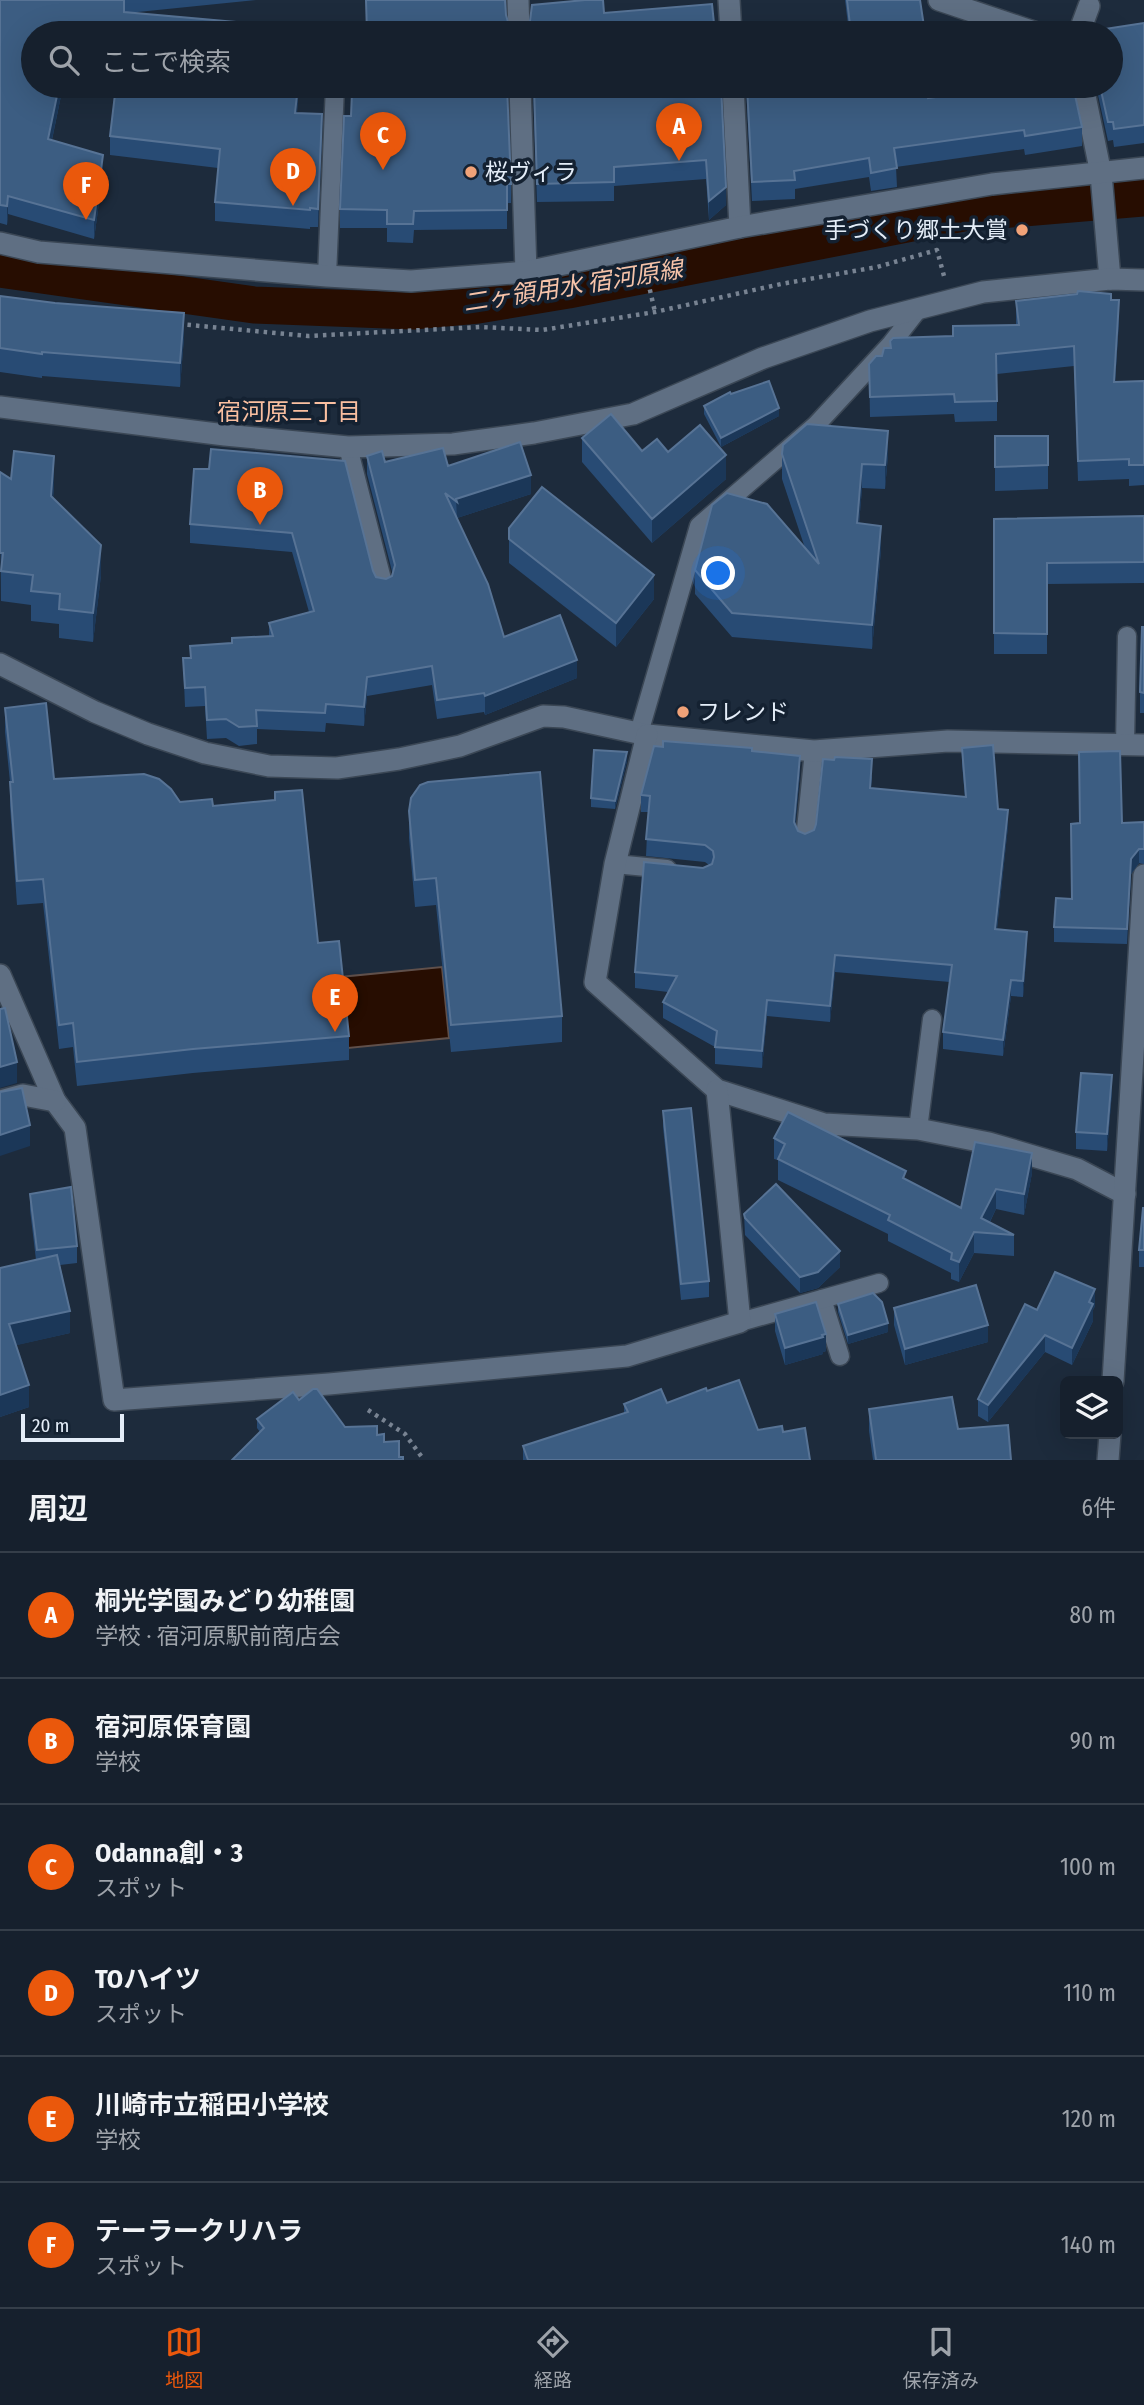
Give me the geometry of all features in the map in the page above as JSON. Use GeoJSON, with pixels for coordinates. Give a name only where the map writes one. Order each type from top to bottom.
{"type":"FeatureCollection","features":[{"type":"Feature","properties":{"kind":"street"},"geometry":{"type":"LineString","coordinates":[[517,0],[518,21]]}},
{"type":"Feature","properties":{"kind":"street"},"geometry":{"type":"LineString","coordinates":[[729,0],[730,21]]}},
{"type":"Feature","properties":{"kind":"street"},"geometry":{"type":"LineString","coordinates":[[939,0],[1001,21]]}},
{"type":"Feature","properties":{"kind":"street"},"geometry":{"type":"LineString","coordinates":[[1084,21],[1089,6]]}},
{"type":"Feature","properties":{"kind":"street"},"geometry":{"type":"LineString","coordinates":[[520,98],[526,271]]}},
{"type":"Feature","properties":{"kind":"street"},"geometry":{"type":"LineString","coordinates":[[734,98],[740,227]]}},
{"type":"Feature","properties":{"kind":"street"},"geometry":{"type":"LineString","coordinates":[[1085,98],[1101,179],[1110,279]]}},
{"type":"Feature","properties":{"kind":"street"},"geometry":{"type":"LineString","coordinates":[[0,243],[39,252],[411,281],[526,271],[740,227],[992,184],[1101,179],[1144,168]]}},
{"type":"Feature","properties":{"kind":"street"},"geometry":{"type":"LineString","coordinates":[[0,407],[225,435],[348,447],[453,443],[534,433],[633,414],[763,358],[870,321],[983,292],[1110,279],[1144,280]]}},
{"type":"Feature","properties":{"kind":"street"},"geometry":{"type":"LineString","coordinates":[[0,664],[96,712],[148,734],[205,753],[269,766],[337,768],[399,759],[460,746],[543,716],[564,717],[643,734],[814,751],[947,740],[1135,745]]}},
{"type":"Feature","properties":{"kind":"street"},"geometry":{"type":"LineString","coordinates":[[643,734],[615,864],[595,982],[717,1090],[824,1124],[918,1129],[989,1143],[1077,1169],[1125,1194]]}},
{"type":"Feature","properties":{"kind":"street"},"geometry":{"type":"LineString","coordinates":[[1113,1376],[1125,1194],[1137,1117],[1144,875]]}},
{"type":"Feature","properties":{"kind":"street"},"geometry":{"type":"LineString","coordinates":[[0,975],[55,1101],[75,1128],[114,1400],[330,1384],[627,1356],[740,1322],[717,1090]]}},
{"type":"Feature","properties":{"kind":"street"},"geometry":{"type":"LineString","coordinates":[[0,1101],[23,1095],[55,1101]]}},
{"type":"Feature","properties":{"kind":"street"},"geometry":{"type":"LineString","coordinates":[[1108,1460],[1110,1439]]}},
{"type":"Feature","properties":{"kind":"lane"},"geometry":{"type":"LineString","coordinates":[[327,276],[334,98]]}},
{"type":"Feature","properties":{"kind":"lane"},"geometry":{"type":"LineString","coordinates":[[643,734],[699,526],[816,425],[891,345],[919,308]]}},
{"type":"Feature","properties":{"kind":"lane"},"geometry":{"type":"LineString","coordinates":[[348,447],[384,587]]}},
{"type":"Feature","properties":{"kind":"lane"},"geometry":{"type":"LineString","coordinates":[[1127,636],[1135,745]]}},
{"type":"Feature","properties":{"kind":"lane"},"geometry":{"type":"LineString","coordinates":[[805,839],[814,751]]}},
{"type":"Feature","properties":{"kind":"lane"},"geometry":{"type":"LineString","coordinates":[[615,864],[690,872]]}},
{"type":"Feature","properties":{"kind":"lane"},"geometry":{"type":"LineString","coordinates":[[918,1129],[932,1019]]}},
{"type":"Feature","properties":{"kind":"lane"},"geometry":{"type":"LineString","coordinates":[[740,1322],[879,1283]]}},
{"type":"Feature","properties":{"kind":"lane"},"geometry":{"type":"LineString","coordinates":[[822,1299],[840,1356]]}},
{"type":"Feature","properties":{"kind":"path"},"geometry":{"type":"LineString","coordinates":[[178,324],[308,336],[480,327],[542,330],[655,312],[781,284],[877,267],[936,250],[952,300]]}},
{"type":"Feature","properties":{"kind":"path"},"geometry":{"type":"LineString","coordinates":[[645,270],[655,312]]}},
{"type":"Feature","properties":{"kind":"path"},"geometry":{"type":"LineString","coordinates":[[330,1384],[405,1434],[424,1460]]}},
{"type":"Feature","properties":{"kind":"shaded area"},"geometry":{"type":"Polygon","coordinates":[[[442,967],[449,1038],[348,1048],[340,977],[442,967]]]}},
{"type":"Feature","properties":{"kind":"building"},"geometry":{"type":"Polygon","coordinates":[[[0,0],[124,0],[124,12],[224,21],[21,21],[21,98],[57,98],[48,139],[103,155],[94,220],[8,196],[7,206],[0,205],[0,0]]]}},
{"type":"Feature","properties":{"kind":"building"},"geometry":{"type":"Polygon","coordinates":[[[366,0],[505,0],[508,21],[367,21],[366,0]]]}},
{"type":"Feature","properties":{"kind":"building"},"geometry":{"type":"Polygon","coordinates":[[[585,0],[603,0],[604,13],[712,4],[714,21],[530,21],[532,5],[585,0]]]}},
{"type":"Feature","properties":{"kind":"building"},"geometry":{"type":"Polygon","coordinates":[[[847,0],[920,0],[923,21],[850,21],[847,0]]]}},
{"type":"Feature","properties":{"kind":"building"},"geometry":{"type":"Polygon","coordinates":[[[1144,23],[1144,125],[1114,129],[1113,122],[1108,122],[1103,98],[1123,98],[1123,26],[1144,23]]]}},
{"type":"Feature","properties":{"kind":"building"},"geometry":{"type":"Polygon","coordinates":[[[115,98],[297,98],[295,113],[322,114],[318,209],[215,202],[220,149],[110,136],[115,98]]]}},
{"type":"Feature","properties":{"kind":"building"},"geometry":{"type":"Polygon","coordinates":[[[352,98],[507,98],[511,184],[507,184],[507,210],[414,211],[413,224],[387,224],[387,210],[340,209],[344,116],[351,116],[352,98]]]}},
{"type":"Feature","properties":{"kind":"building"},"geometry":{"type":"Polygon","coordinates":[[[534,98],[722,98],[726,187],[709,201],[706,160],[614,167],[614,182],[537,184],[534,98]]]}},
{"type":"Feature","properties":{"kind":"building"},"geometry":{"type":"Polygon","coordinates":[[[748,98],[1076,98],[1082,127],[1025,136],[1024,130],[894,148],[897,168],[871,173],[869,158],[794,171],[795,180],[752,182],[748,98]]]}},
{"type":"Feature","properties":{"kind":"building"},"geometry":{"type":"Polygon","coordinates":[[[1078,291],[1111,294],[1111,300],[1119,300],[1114,382],[1144,381],[1144,465],[1129,465],[1129,459],[1078,461],[1074,346],[996,354],[997,401],[955,402],[954,394],[870,397],[869,364],[876,356],[882,356],[884,348],[891,348],[890,341],[893,338],[953,336],[953,326],[1019,325],[1016,301],[1077,294],[1078,291]]]}},
{"type":"Feature","properties":{"kind":"building"},"geometry":{"type":"Polygon","coordinates":[[[0,296],[184,313],[180,363],[42,354],[0,348],[0,296]]]}},
{"type":"Feature","properties":{"kind":"building"},"geometry":{"type":"Polygon","coordinates":[[[769,381],[779,408],[721,438],[704,406],[730,392],[731,394],[769,381]]]}},
{"type":"Feature","properties":{"kind":"building"},"geometry":{"type":"Polygon","coordinates":[[[611,414],[642,451],[657,439],[668,452],[700,425],[726,455],[652,519],[582,438],[611,414]]]}},
{"type":"Feature","properties":{"kind":"building"},"geometry":{"type":"Polygon","coordinates":[[[807,424],[888,431],[885,465],[862,464],[857,523],[881,526],[872,625],[732,613],[695,570],[712,505],[727,493],[767,504],[819,564],[782,454],[783,445],[807,424]]]}},
{"type":"Feature","properties":{"kind":"building"},"geometry":{"type":"Polygon","coordinates":[[[995,436],[1048,436],[1048,465],[995,467],[995,436]]]}},
{"type":"Feature","properties":{"kind":"building"},"geometry":{"type":"Polygon","coordinates":[[[520,442],[531,475],[456,499],[457,502],[445,493],[488,584],[504,637],[560,615],[577,660],[485,696],[484,693],[437,700],[432,666],[367,677],[364,707],[326,704],[325,713],[256,710],[257,726],[239,727],[226,719],[207,720],[205,687],[185,688],[183,658],[191,658],[190,646],[232,643],[232,638],[273,636],[269,623],[314,611],[292,533],[190,524],[194,469],[209,469],[211,449],[345,461],[373,571],[376,577],[386,579],[392,576],[395,565],[367,456],[382,451],[385,462],[443,448],[448,466],[520,442]]]}},
{"type":"Feature","properties":{"kind":"building"},"geometry":{"type":"Polygon","coordinates":[[[14,451],[54,456],[51,496],[101,545],[93,613],[59,609],[60,594],[31,591],[33,575],[1,571],[3,553],[0,553],[0,472],[11,479],[14,451]]]}},
{"type":"Feature","properties":{"kind":"building"},"geometry":{"type":"Polygon","coordinates":[[[542,487],[654,575],[616,623],[509,539],[509,528],[542,487]]]}},
{"type":"Feature","properties":{"kind":"building"},"geometry":{"type":"Polygon","coordinates":[[[1144,516],[1144,562],[1047,563],[1047,634],[994,633],[994,519],[1144,516]]]}},
{"type":"Feature","properties":{"kind":"building"},"geometry":{"type":"Polygon","coordinates":[[[1144,627],[1144,693],[1140,692],[1144,627]]]}},
{"type":"Feature","properties":{"kind":"building"},"geometry":{"type":"Polygon","coordinates":[[[46,703],[54,779],[144,774],[159,779],[171,789],[180,802],[212,799],[213,806],[275,800],[275,792],[302,790],[318,943],[339,941],[349,1036],[77,1062],[73,1023],[59,1025],[43,879],[17,881],[10,782],[13,782],[5,708],[46,703]]]}},
{"type":"Feature","properties":{"kind":"building"},"geometry":{"type":"Polygon","coordinates":[[[663,741],[752,748],[752,751],[800,756],[794,822],[798,831],[805,834],[814,830],[816,824],[823,759],[872,759],[870,788],[966,797],[962,748],[993,745],[998,809],[1008,810],[995,929],[1027,932],[1023,981],[1011,980],[1003,1040],[943,1032],[952,965],[835,955],[830,1006],[767,1000],[762,1051],[715,1047],[717,1031],[663,1002],[677,976],[635,972],[644,862],[703,868],[712,864],[714,857],[713,851],[705,845],[646,839],[650,796],[641,795],[654,746],[663,747],[663,741]]]}},
{"type":"Feature","properties":{"kind":"building"},"geometry":{"type":"Polygon","coordinates":[[[594,750],[627,752],[615,801],[591,798],[594,750]]]}},
{"type":"Feature","properties":{"kind":"building"},"geometry":{"type":"Polygon","coordinates":[[[1120,751],[1122,823],[1144,822],[1144,849],[1139,849],[1131,859],[1127,929],[1054,927],[1056,898],[1072,899],[1071,824],[1080,823],[1079,752],[1120,751]]]}},
{"type":"Feature","properties":{"kind":"building"},"geometry":{"type":"Polygon","coordinates":[[[540,772],[562,1016],[451,1025],[436,878],[415,880],[409,811],[411,798],[420,785],[428,782],[540,772]]]}},
{"type":"Feature","properties":{"kind":"building"},"geometry":{"type":"Polygon","coordinates":[[[5,1008],[17,1062],[0,1067],[0,1009],[5,1008]]]}},
{"type":"Feature","properties":{"kind":"building"},"geometry":{"type":"Polygon","coordinates":[[[1081,1073],[1112,1075],[1107,1134],[1076,1132],[1081,1073]]]}},
{"type":"Feature","properties":{"kind":"building"},"geometry":{"type":"Polygon","coordinates":[[[22,1088],[30,1125],[0,1135],[0,1092],[22,1088]]]}},
{"type":"Feature","properties":{"kind":"building"},"geometry":{"type":"Polygon","coordinates":[[[691,1108],[709,1281],[681,1284],[663,1111],[691,1108]]]}},
{"type":"Feature","properties":{"kind":"building"},"geometry":{"type":"Polygon","coordinates":[[[788,1112],[906,1171],[903,1178],[961,1208],[975,1142],[1032,1153],[1024,1194],[996,1189],[981,1218],[1014,1235],[974,1232],[959,1262],[951,1259],[952,1253],[888,1220],[890,1215],[778,1159],[785,1144],[774,1138],[788,1112]]]}},
{"type":"Feature","properties":{"kind":"building"},"geometry":{"type":"Polygon","coordinates":[[[776,1184],[840,1251],[818,1272],[800,1277],[745,1218],[744,1214],[776,1184]]]}},
{"type":"Feature","properties":{"kind":"building"},"geometry":{"type":"Polygon","coordinates":[[[71,1187],[77,1246],[37,1250],[30,1194],[71,1187]]]}},
{"type":"Feature","properties":{"kind":"building"},"geometry":{"type":"Polygon","coordinates":[[[1143,1208],[1144,1250],[1139,1250],[1143,1208]]]}},
{"type":"Feature","properties":{"kind":"building"},"geometry":{"type":"Polygon","coordinates":[[[57,1255],[70,1311],[9,1324],[29,1385],[0,1395],[0,1268],[57,1255]]]}},
{"type":"Feature","properties":{"kind":"building"},"geometry":{"type":"Polygon","coordinates":[[[1055,1272],[1095,1289],[1089,1302],[1093,1304],[1072,1348],[1045,1335],[988,1405],[978,1399],[1025,1304],[1037,1310],[1055,1272]]]}},
{"type":"Feature","properties":{"kind":"building"},"geometry":{"type":"Polygon","coordinates":[[[976,1285],[988,1325],[905,1349],[894,1308],[976,1285]]]}},
{"type":"Feature","properties":{"kind":"building"},"geometry":{"type":"Polygon","coordinates":[[[873,1293],[882,1302],[888,1323],[848,1335],[838,1304],[873,1293]]]}},
{"type":"Feature","properties":{"kind":"building"},"geometry":{"type":"Polygon","coordinates":[[[816,1302],[826,1334],[785,1348],[775,1314],[816,1302]]]}},
{"type":"Feature","properties":{"kind":"building"},"geometry":{"type":"Polygon","coordinates":[[[739,1380],[758,1430],[782,1426],[783,1432],[805,1428],[810,1460],[528,1460],[523,1446],[628,1412],[624,1404],[661,1389],[667,1403],[706,1388],[707,1391],[739,1380]]]}},
{"type":"Feature","properties":{"kind":"building"},"geometry":{"type":"Polygon","coordinates":[[[317,1389],[345,1427],[377,1426],[377,1435],[384,1434],[384,1442],[399,1441],[399,1457],[403,1457],[403,1460],[232,1460],[264,1428],[257,1419],[293,1392],[299,1400],[317,1389]]]}},
{"type":"Feature","properties":{"kind":"building"},"geometry":{"type":"Polygon","coordinates":[[[952,1397],[958,1429],[1008,1425],[1011,1460],[876,1460],[869,1409],[952,1397]]]}},
{"type":"Feature","properties":{"kind":"waterway","name":"二ヶ領用水 宿河原線"},"geometry":{"type":"LineString","coordinates":[[0,269],[254,305],[413,311],[478,305],[568,290],[963,213],[1144,198]]}},
{"type":"Feature","properties":{"kind":"place","name":"桐光学園みどり幼稚園"},"geometry":{"type":"Point","coordinates":[679,161]}},
{"type":"Feature","properties":{"kind":"place","name":"Odanna創・3"},"geometry":{"type":"Point","coordinates":[383,170]}},
{"type":"Feature","properties":{"kind":"place","name":"桜ヴィラ"},"geometry":{"type":"Point","coordinates":[471,172]}},
{"type":"Feature","properties":{"kind":"place","name":"TOハイツ"},"geometry":{"type":"Point","coordinates":[293,206]}},
{"type":"Feature","properties":{"kind":"place","name":"テーラークリハラ"},"geometry":{"type":"Point","coordinates":[86,220]}},
{"type":"Feature","properties":{"kind":"place","name":"手づくり郷土大賞"},"geometry":{"type":"Point","coordinates":[1022,230]}},
{"type":"Feature","properties":{"kind":"place","name":"宿河原保育園"},"geometry":{"type":"Point","coordinates":[260,525]}},
{"type":"Feature","properties":{"kind":"place","name":"フレンド"},"geometry":{"type":"Point","coordinates":[683,712]}},
{"type":"Feature","properties":{"kind":"place","name":"川崎市立稲田小学校"},"geometry":{"type":"Point","coordinates":[335,1032]}},
{"type":"Feature","properties":{"kind":"district","name":"宿河原三丁目"},"geometry":{"type":"Point","coordinates":[289,412]}}]}
